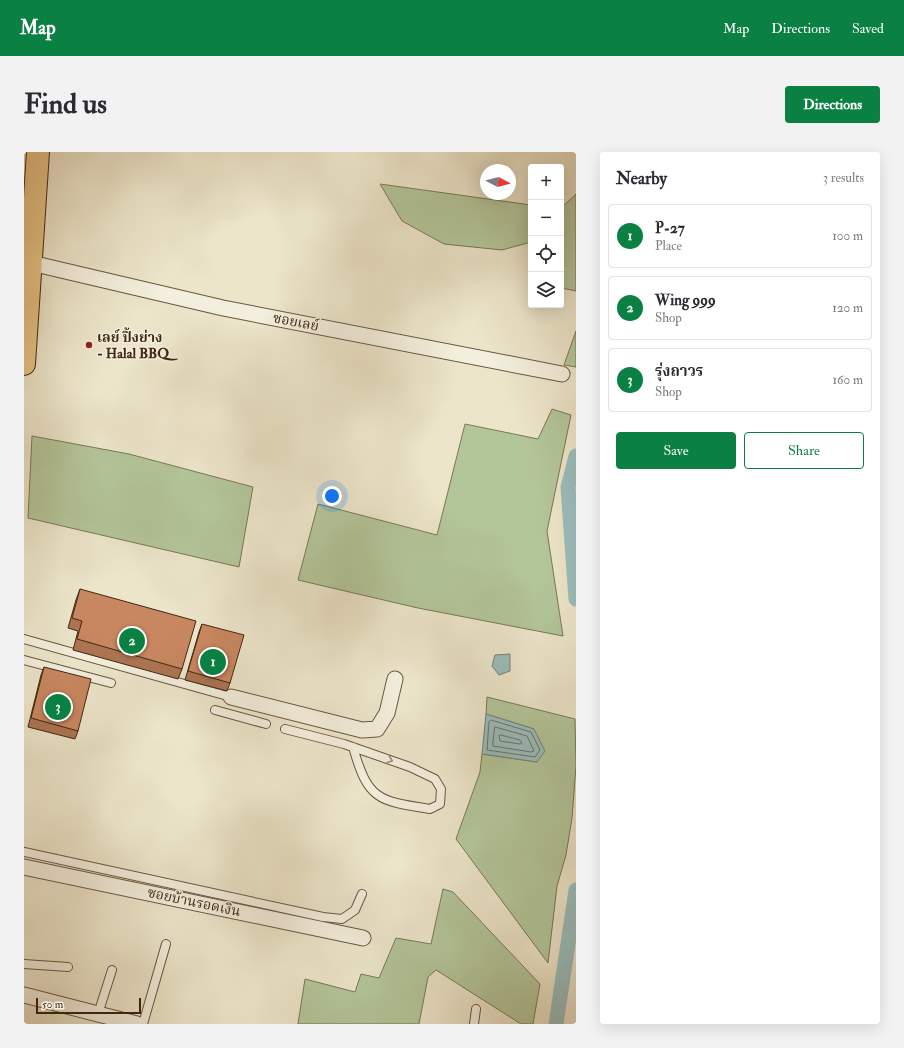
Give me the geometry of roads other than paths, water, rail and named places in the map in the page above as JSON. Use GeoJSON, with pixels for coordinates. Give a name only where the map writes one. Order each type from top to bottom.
{"type":"FeatureCollection","features":[{"type":"Feature","properties":{"kind":"main road"},"geometry":{"type":"LineString","coordinates":[[24,364],[38,152]]}},
{"type":"Feature","properties":{"kind":"street","name":"ซอยเลย์"},"geometry":{"type":"LineString","coordinates":[[30,263],[224,308],[562,374]]}},
{"type":"Feature","properties":{"kind":"street"},"geometry":{"type":"LineString","coordinates":[[231,698],[362,730],[377,729],[387,713],[395,679]]}},
{"type":"Feature","properties":{"kind":"street","name":"ซอยบ้านรอดเงิน"},"geometry":{"type":"LineString","coordinates":[[24,867],[363,938]]}},
{"type":"Feature","properties":{"kind":"street"},"geometry":{"type":"LineString","coordinates":[[24,994],[136,1024]]}},
{"type":"Feature","properties":{"kind":"lane"},"geometry":{"type":"LineString","coordinates":[[24,638],[231,698]]}},
{"type":"Feature","properties":{"kind":"lane"},"geometry":{"type":"LineString","coordinates":[[24,660],[111,683]]}},
{"type":"Feature","properties":{"kind":"lane"},"geometry":{"type":"LineString","coordinates":[[216,710],[266,724]]}},
{"type":"Feature","properties":{"kind":"lane"},"geometry":{"type":"LineString","coordinates":[[285,729],[353,747],[410,767],[435,779],[441,789],[440,804],[430,809],[381,798],[369,788],[360,772],[353,747]]}},
{"type":"Feature","properties":{"kind":"lane"},"geometry":{"type":"LineString","coordinates":[[24,852],[323,917],[342,919],[355,910],[362,894]]}},
{"type":"Feature","properties":{"kind":"lane"},"geometry":{"type":"LineString","coordinates":[[143,1024],[166,944]]}},
{"type":"Feature","properties":{"kind":"lane"},"geometry":{"type":"LineString","coordinates":[[24,964],[68,967]]}},
{"type":"Feature","properties":{"kind":"lane"},"geometry":{"type":"LineString","coordinates":[[98,1014],[112,970]]}},
{"type":"Feature","properties":{"kind":"lane"},"geometry":{"type":"LineString","coordinates":[[474,1024],[476,1009]]}},
{"type":"Feature","properties":{"kind":"water"},"geometry":{"type":"Polygon","coordinates":[[[510,654],[510,671],[499,675],[492,666],[495,655],[510,654]]]}},
{"type":"Feature","properties":{"kind":"water"},"geometry":{"type":"Polygon","coordinates":[[[486,714],[534,729],[545,751],[537,762],[482,754],[486,714]]]}},
{"type":"Feature","properties":{"kind":"waterway"},"geometry":{"type":"LineString","coordinates":[[576,456],[568,487],[576,599]]}},
{"type":"Feature","properties":{"kind":"waterway"},"geometry":{"type":"LineString","coordinates":[[556,1024],[576,890]]}},
{"type":"Feature","properties":{"kind":"place","name":"เลย์ ปิ้งย่าง - Halal BBQ"},"geometry":{"type":"Point","coordinates":[89,345]}},
{"type":"Feature","properties":{"kind":"place","name":"Wing 999"},"geometry":{"type":"Point","coordinates":[132,641]}},
{"type":"Feature","properties":{"kind":"place","name":"P-27"},"geometry":{"type":"Point","coordinates":[213,662]}},
{"type":"Feature","properties":{"kind":"place","name":"รุ่งถาวร"},"geometry":{"type":"Point","coordinates":[58,707]}}]}
